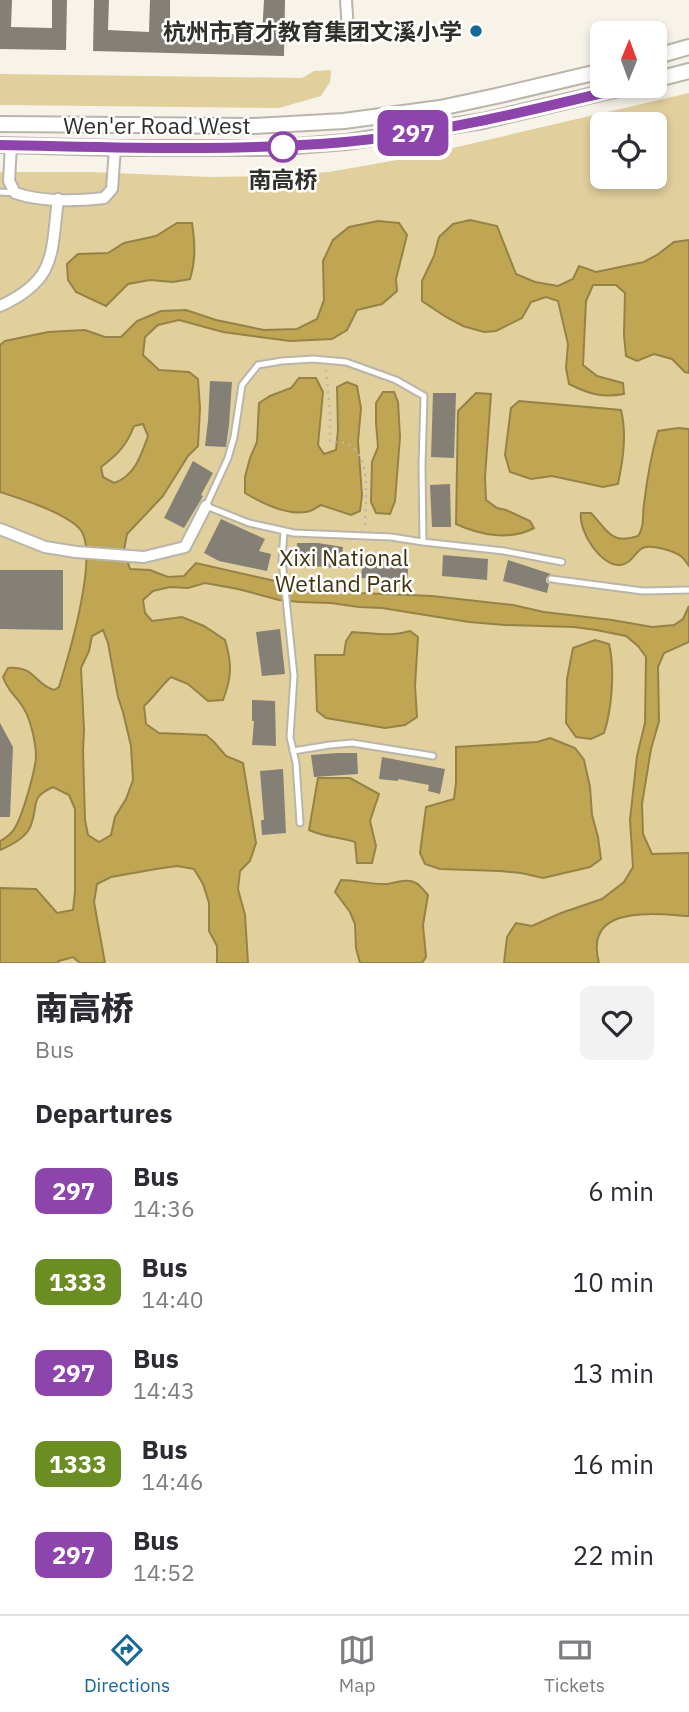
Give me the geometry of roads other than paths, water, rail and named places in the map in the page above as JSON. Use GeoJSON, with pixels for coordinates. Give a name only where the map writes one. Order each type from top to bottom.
{"type":"FeatureCollection","features":[{"type":"Feature","properties":{"kind":"main road"},"geometry":{"type":"LineString","coordinates":[[667,53],[689,47]]}},
{"type":"Feature","properties":{"kind":"main road"},"geometry":{"type":"LineString","coordinates":[[667,77],[689,71]]}},
{"type":"Feature","properties":{"kind":"main road","name":"Wen'er Road West"},"geometry":{"type":"LineString","coordinates":[[0,124],[253,125],[344,121],[440,108],[590,74]]}},
{"type":"Feature","properties":{"kind":"main road","name":"Wen'er Road West"},"geometry":{"type":"LineString","coordinates":[[6,145],[270,148],[347,142],[483,121],[590,96]]}},
{"type":"Feature","properties":{"kind":"street"},"geometry":{"type":"LineString","coordinates":[[346,0],[348,31]]}},
{"type":"Feature","properties":{"kind":"street"},"geometry":{"type":"LineString","coordinates":[[6,145],[9,181],[15,193],[27,197],[84,200],[104,198],[112,189],[115,148]]}},
{"type":"Feature","properties":{"kind":"street"},"geometry":{"type":"LineString","coordinates":[[0,306],[27,292],[44,272],[51,257],[58,199]]}},
{"type":"Feature","properties":{"kind":"street"},"geometry":{"type":"LineString","coordinates":[[0,528],[45,547],[144,557],[185,547],[206,506]]}},
{"type":"Feature","properties":{"kind":"lane"},"geometry":{"type":"LineString","coordinates":[[0,192],[15,193]]}},
{"type":"Feature","properties":{"kind":"lane"},"geometry":{"type":"LineString","coordinates":[[423,542],[424,396],[396,380],[346,362],[282,360],[258,365],[242,385],[228,458],[206,506],[249,523],[284,531],[391,537],[423,542],[504,551],[562,562]]}},
{"type":"Feature","properties":{"kind":"lane"},"geometry":{"type":"LineString","coordinates":[[284,531],[282,560],[294,676],[290,737],[296,763],[300,823]]}},
{"type":"Feature","properties":{"kind":"lane"},"geometry":{"type":"LineString","coordinates":[[551,579],[643,591],[689,590]]}},
{"type":"Feature","properties":{"kind":"lane"},"geometry":{"type":"LineString","coordinates":[[293,751],[352,743],[433,756]]}},
{"type":"Feature","properties":{"kind":"place","name":"杭州市育才教育集团文溪小学"},"geometry":{"type":"Point","coordinates":[476,31]}},
{"type":"Feature","properties":{"kind":"place","name":"南高桥"},"geometry":{"type":"Point","coordinates":[283,147]}},
{"type":"Feature","properties":{"kind":"park label","name":"Xixi National Wetland Park"},"geometry":{"type":"Point","coordinates":[344,570]}}]}
